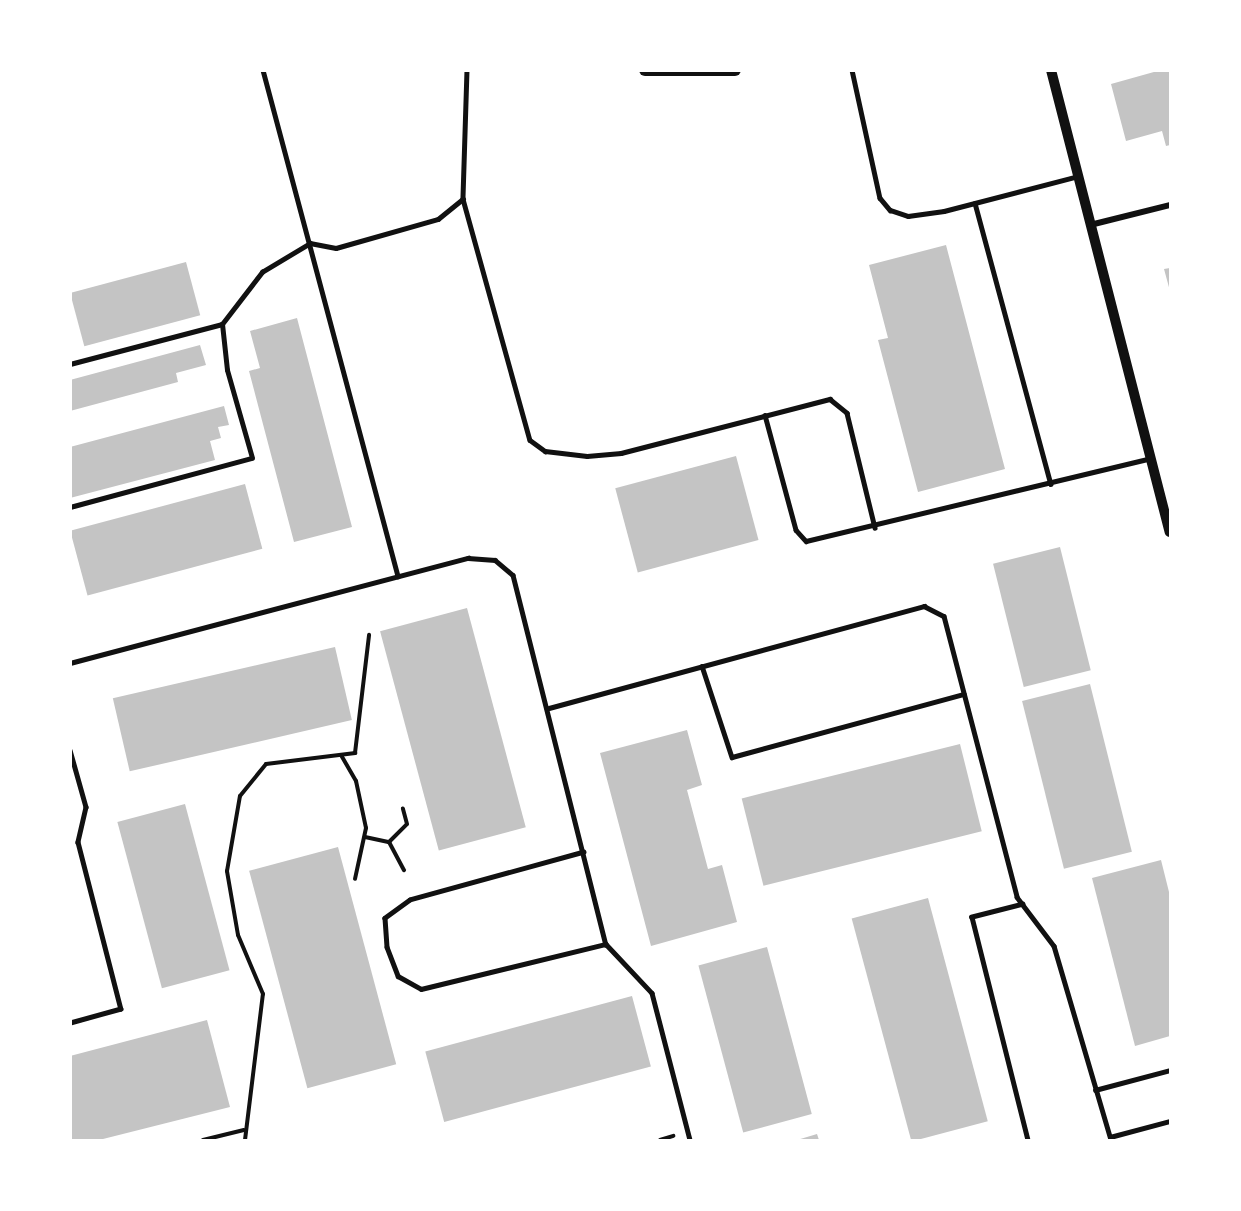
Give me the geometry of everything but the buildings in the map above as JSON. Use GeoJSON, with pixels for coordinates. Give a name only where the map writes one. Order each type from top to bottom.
{"type":"FeatureCollection","features":[{"type":"Feature","properties":{"kind":"main road"},"geometry":{"type":"LineString","coordinates":[[645,70],[735,70]]}},
{"type":"Feature","properties":{"kind":"street"},"geometry":{"type":"LineString","coordinates":[[1051,70],[1170,532]]}},
{"type":"Feature","properties":{"kind":"street"},"geometry":{"type":"LineString","coordinates":[[1090,225],[1170,205]]}},
{"type":"Feature","properties":{"kind":"lane"},"geometry":{"type":"LineString","coordinates":[[263,70],[399,576]]}},
{"type":"Feature","properties":{"kind":"lane"},"geometry":{"type":"LineString","coordinates":[[467,70],[463,199],[530,440],[545,451],[621,453],[830,399],[840,403],[847,413],[875,528]]}},
{"type":"Feature","properties":{"kind":"lane"},"geometry":{"type":"LineString","coordinates":[[852,70],[880,198],[890,210],[908,216],[975,203],[1078,176]]}},
{"type":"Feature","properties":{"kind":"lane"},"geometry":{"type":"LineString","coordinates":[[70,364],[222,324],[262,272],[310,243],[336,248],[426,222],[463,199]]}},
{"type":"Feature","properties":{"kind":"lane"},"geometry":{"type":"LineString","coordinates":[[975,203],[1051,484]]}},
{"type":"Feature","properties":{"kind":"lane"},"geometry":{"type":"LineString","coordinates":[[70,507],[252,458],[227,370],[222,324]]}},
{"type":"Feature","properties":{"kind":"lane"},"geometry":{"type":"LineString","coordinates":[[765,415],[796,530],[806,541],[875,528],[1151,459]]}},
{"type":"Feature","properties":{"kind":"lane"},"geometry":{"type":"LineString","coordinates":[[70,663],[468,558],[495,560],[513,575],[549,708],[606,945],[652,993],[690,1140]]}},
{"type":"Feature","properties":{"kind":"lane"},"geometry":{"type":"LineString","coordinates":[[549,708],[924,606],[944,616],[1023,904],[1054,946],[1111,1139],[1170,1121]]}},
{"type":"Feature","properties":{"kind":"lane"},"geometry":{"type":"LineString","coordinates":[[702,666],[732,757],[964,694]]}},
{"type":"Feature","properties":{"kind":"lane"},"geometry":{"type":"LineString","coordinates":[[70,750],[86,807],[78,842],[121,1009],[70,1023]]}},
{"type":"Feature","properties":{"kind":"lane"},"geometry":{"type":"LineString","coordinates":[[70,844],[78,842]]}},
{"type":"Feature","properties":{"kind":"lane"},"geometry":{"type":"LineString","coordinates":[[584,852],[410,900],[386,918],[387,947],[398,976],[421,989],[606,945]]}},
{"type":"Feature","properties":{"kind":"lane"},"geometry":{"type":"LineString","coordinates":[[1023,904],[972,917],[1028,1140]]}},
{"type":"Feature","properties":{"kind":"lane"},"geometry":{"type":"LineString","coordinates":[[1095,1090],[1170,1070]]}},
{"type":"Feature","properties":{"kind":"path"},"geometry":{"type":"LineString","coordinates":[[245,1140],[244,1130],[263,994],[238,935],[227,871],[240,796],[267,764],[355,753],[369,635]]}},
{"type":"Feature","properties":{"kind":"path"},"geometry":{"type":"LineString","coordinates":[[341,754],[356,781],[365,837],[353,868],[355,879]]}},
{"type":"Feature","properties":{"kind":"path"},"geometry":{"type":"LineString","coordinates":[[389,842],[407,824],[403,809]]}},
{"type":"Feature","properties":{"kind":"path"},"geometry":{"type":"LineString","coordinates":[[365,837],[389,842]]}},
{"type":"Feature","properties":{"kind":"path"},"geometry":{"type":"LineString","coordinates":[[389,842],[404,870]]}},
{"type":"Feature","properties":{"kind":"path"},"geometry":{"type":"LineString","coordinates":[[202,1140],[244,1130]]}}]}
